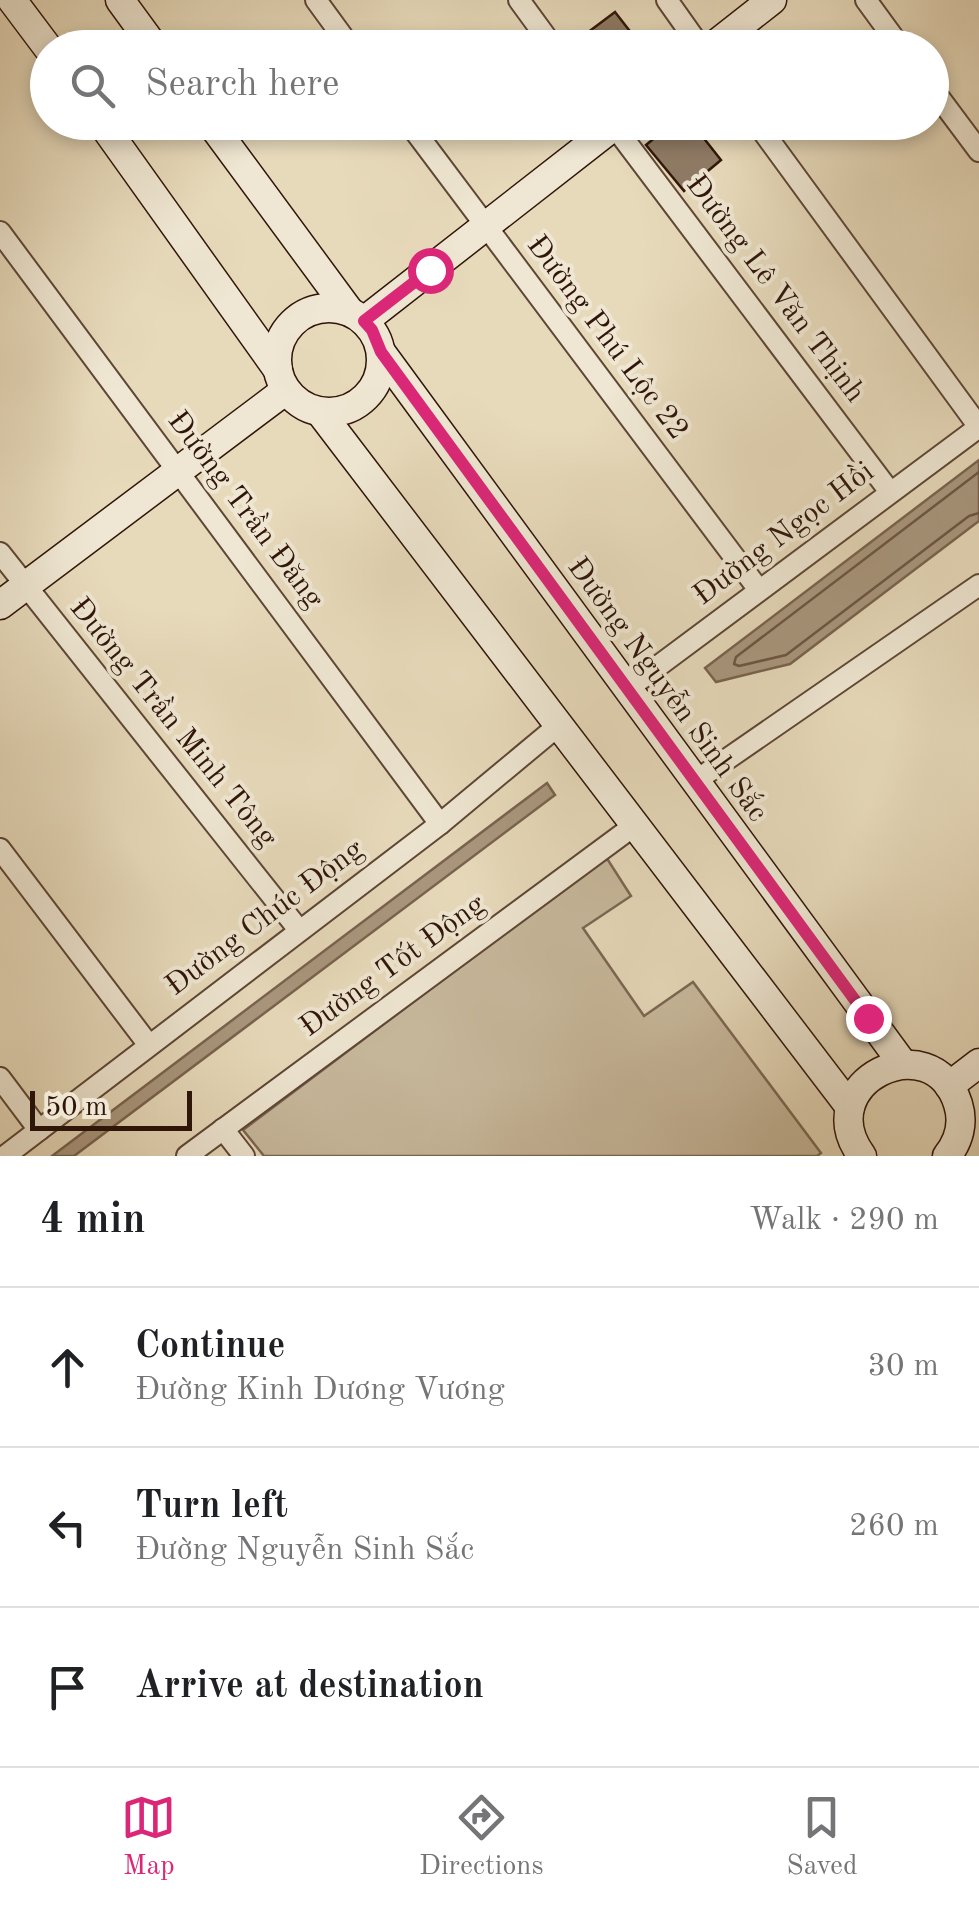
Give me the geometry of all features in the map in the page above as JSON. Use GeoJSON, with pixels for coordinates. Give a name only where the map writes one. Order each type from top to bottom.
{"type":"FeatureCollection","features":[{"type":"Feature","properties":{"kind":"main road"},"geometry":{"type":"LineString","coordinates":[[12,0],[34,30]]}},
{"type":"Feature","properties":{"kind":"main road"},"geometry":{"type":"LineString","coordinates":[[120,0],[142,30]]}},
{"type":"Feature","properties":{"kind":"main road"},"geometry":{"type":"LineString","coordinates":[[734,30],[772,0]]}},
{"type":"Feature","properties":{"kind":"main road"},"geometry":{"type":"LineString","coordinates":[[115,140],[300,404],[320,412],[348,409],[360,402],[378,380],[381,352],[372,330],[357,316],[224,140]]}},
{"type":"Feature","properties":{"kind":"main road"},"geometry":{"type":"LineString","coordinates":[[282,380],[277,354],[282,338],[303,314],[318,308],[357,316],[485,226],[595,140]]}},
{"type":"Feature","properties":{"kind":"main road","name":"Đường Nguyễn Sinh Sắc"},"geometry":{"type":"LineString","coordinates":[[381,352],[903,1064]]}},
{"type":"Feature","properties":{"kind":"main road"},"geometry":{"type":"LineString","coordinates":[[0,605],[180,472],[282,380]]}},
{"type":"Feature","properties":{"kind":"main road"},"geometry":{"type":"LineString","coordinates":[[320,412],[850,1107]]}},
{"type":"Feature","properties":{"kind":"main road"},"geometry":{"type":"LineString","coordinates":[[852,1153],[848,1120],[856,1094],[876,1072],[903,1064],[929,1070],[949,1086],[960,1116],[953,1144],[978,1156]]}},
{"type":"Feature","properties":{"kind":"main road"},"geometry":{"type":"LineString","coordinates":[[949,1086],[979,1064]]}},
{"type":"Feature","properties":{"kind":"street"},"geometry":{"type":"LineString","coordinates":[[316,0],[338,30]]}},
{"type":"Feature","properties":{"kind":"street"},"geometry":{"type":"LineString","coordinates":[[518,0],[540,30]]}},
{"type":"Feature","properties":{"kind":"street"},"geometry":{"type":"LineString","coordinates":[[666,0],[688,30]]}},
{"type":"Feature","properties":{"kind":"street"},"geometry":{"type":"LineString","coordinates":[[866,0],[888,30]]}},
{"type":"Feature","properties":{"kind":"street"},"geometry":{"type":"LineString","coordinates":[[949,111],[979,152]]}},
{"type":"Feature","properties":{"kind":"street","name":"Đường Phú Lộc 22"},"geometry":{"type":"LineString","coordinates":[[421,140],[759,590]]}},
{"type":"Feature","properties":{"kind":"street","name":"Đường Lê Văn Thịnh"},"geometry":{"type":"LineString","coordinates":[[627,140],[890,492]]}},
{"type":"Feature","properties":{"kind":"street"},"geometry":{"type":"LineString","coordinates":[[769,140],[979,427]]}},
{"type":"Feature","properties":{"kind":"street","name":"Đường Trần Đăng"},"geometry":{"type":"LineString","coordinates":[[0,232],[440,824]]}},
{"type":"Feature","properties":{"kind":"street","name":"Đường Ngọc Hồi"},"geometry":{"type":"LineString","coordinates":[[626,690],[979,427]]}},
{"type":"Feature","properties":{"kind":"street","name":"Đường Trần Minh Tông"},"geometry":{"type":"LineString","coordinates":[[0,553],[299,930]]}},
{"type":"Feature","properties":{"kind":"street"},"geometry":{"type":"LineString","coordinates":[[694,782],[979,585]]}},
{"type":"Feature","properties":{"kind":"street","name":"Đường Chúc Động"},"geometry":{"type":"LineString","coordinates":[[5,1156],[440,824],[559,726]]}},
{"type":"Feature","properties":{"kind":"street","name":"Đường Tốt Động"},"geometry":{"type":"LineString","coordinates":[[187,1156],[635,825]]}},
{"type":"Feature","properties":{"kind":"street"},"geometry":{"type":"LineString","coordinates":[[0,849],[148,1044]]}},
{"type":"Feature","properties":{"kind":"street"},"geometry":{"type":"LineString","coordinates":[[0,1078],[39,1130]]}},
{"type":"Feature","properties":{"kind":"street"},"geometry":{"type":"LineString","coordinates":[[223,1129],[244,1156]]}},
{"type":"Feature","properties":{"kind":"shaded area"},"geometry":{"type":"Polygon","coordinates":[[[606,857],[631,896],[583,928],[644,1016],[693,982],[821,1153],[264,1156],[243,1130],[606,857]]]}},
{"type":"Feature","properties":{"kind":"water"},"geometry":{"type":"Polygon","coordinates":[[[979,460],[979,521],[790,664],[716,682],[705,668],[979,460]]]}},
{"type":"Feature","properties":{"kind":"water"},"geometry":{"type":"Polygon","coordinates":[[[547,783],[555,795],[74,1156],[52,1156],[547,783]]]}},
{"type":"Feature","properties":{"kind":"building"},"geometry":{"type":"Polygon","coordinates":[[[615,12],[629,30],[591,30],[615,12]]]}},
{"type":"Feature","properties":{"kind":"building"},"geometry":{"type":"Polygon","coordinates":[[[652,140],[705,140],[721,160],[684,191],[646,145],[652,140]]]}},
{"type":"Feature","properties":{"kind":"route"},"geometry":{"type":"LineString","coordinates":[[430,270],[364,321],[381,352],[868,1018]]}}]}
